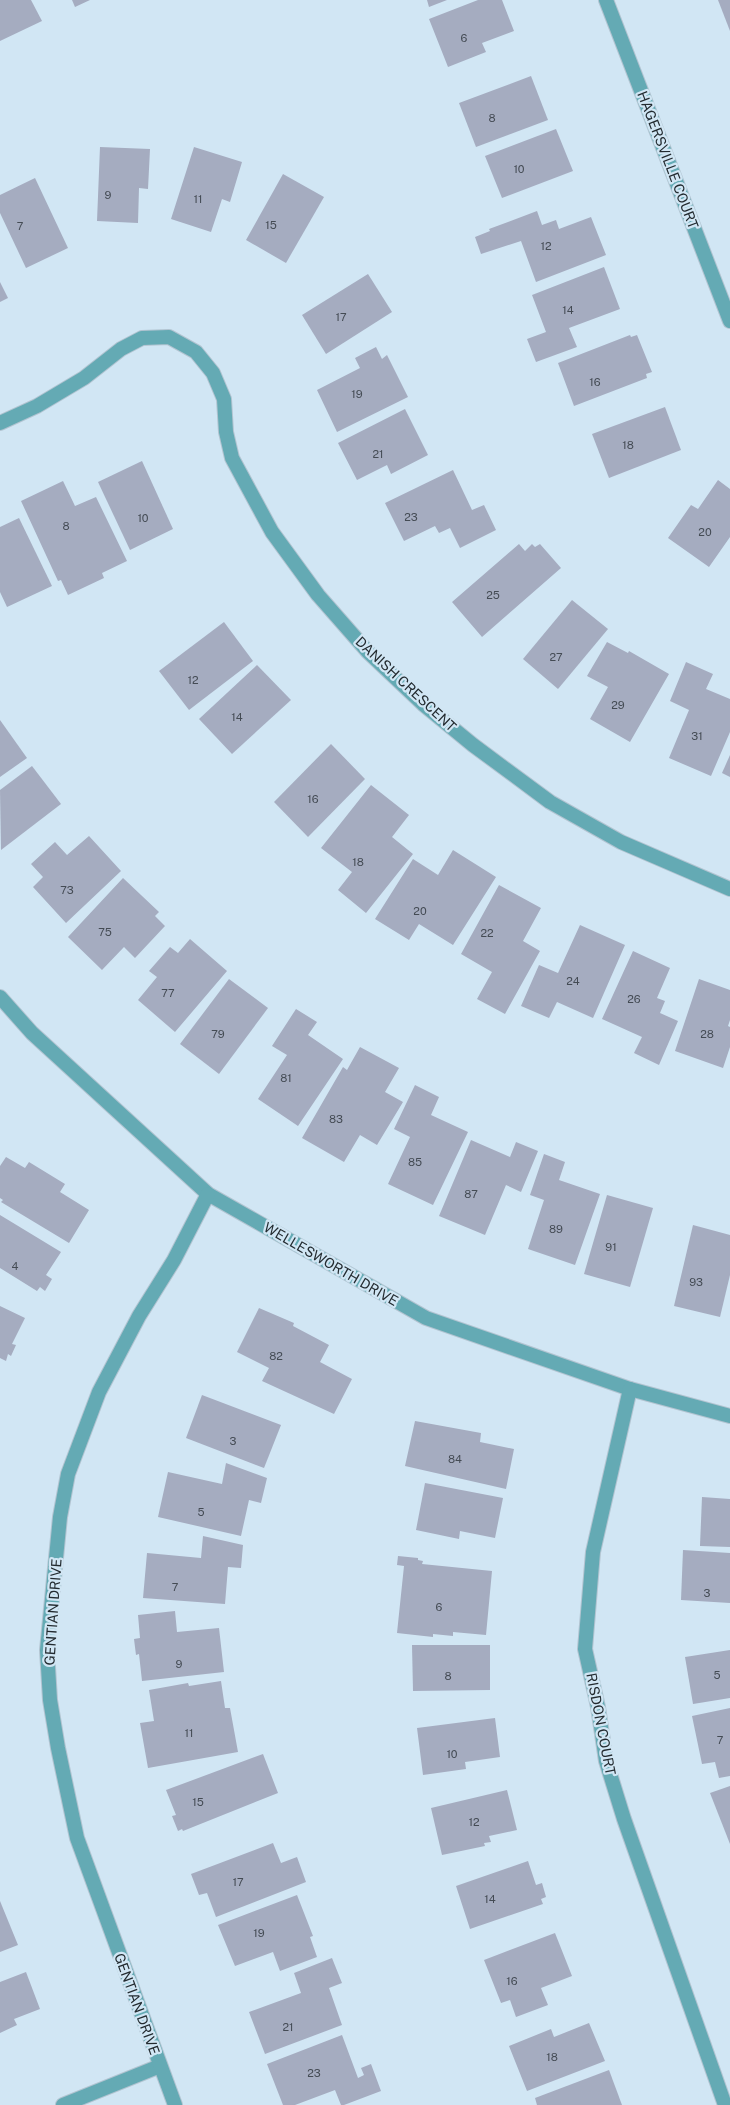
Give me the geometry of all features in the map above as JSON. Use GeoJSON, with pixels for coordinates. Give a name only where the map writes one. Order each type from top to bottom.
{"type":"FeatureCollection","features":[{"type":"Feature","properties":{"kind":"street","name":"HAGERSVILLE COURT"},"geometry":{"type":"LineString","coordinates":[[606,0],[730,320]]}},
{"type":"Feature","properties":{"kind":"street","name":"DANISH CRESCENT"},"geometry":{"type":"LineString","coordinates":[[0,423],[37,406],[84,378],[121,349],[142,338],[169,337],[196,352],[213,373],[224,399],[226,432],[232,458],[272,532],[318,595],[368,652],[423,704],[473,745],[550,802],[621,842],[730,889]]}},
{"type":"Feature","properties":{"kind":"street","name":"WELLESWORTH DRIVE"},"geometry":{"type":"LineString","coordinates":[[0,997],[32,1033],[208,1194],[426,1318],[630,1390],[730,1416]]}},
{"type":"Feature","properties":{"kind":"street","name":"GENTIAN DRIVE"},"geometry":{"type":"LineString","coordinates":[[175,2105],[77,1838],[50,1700],[47,1650],[60,1517],[68,1474],[98,1392],[139,1316],[178,1253],[208,1194]]}},
{"type":"Feature","properties":{"kind":"street","name":"RISDON COURT"},"geometry":{"type":"LineString","coordinates":[[630,1390],[593,1552],[585,1649],[598,1708],[606,1761],[624,1819],[724,2105]]}},
{"type":"Feature","properties":{"kind":"street"},"geometry":{"type":"LineString","coordinates":[[63,2105],[160,2066]]}},
{"type":"Feature","properties":{"kind":"building"},"geometry":{"type":"Polygon","coordinates":[[[0,0],[31,0],[42,21],[0,41],[0,0]]]}},
{"type":"Feature","properties":{"kind":"building"},"geometry":{"type":"Polygon","coordinates":[[[72,0],[90,0],[75,7],[72,0]]]}},
{"type":"Feature","properties":{"kind":"building"},"geometry":{"type":"Polygon","coordinates":[[[427,0],[447,0],[429,7],[427,0]]]}},
{"type":"Feature","properties":{"kind":"building"},"geometry":{"type":"Polygon","coordinates":[[[478,0],[502,0],[514,31],[482,43],[486,52],[448,67],[429,19],[478,0]]]}},
{"type":"Feature","properties":{"kind":"building"},"geometry":{"type":"Polygon","coordinates":[[[718,0],[730,0],[730,31],[718,0]]]}},
{"type":"Feature","properties":{"kind":"building"},"geometry":{"type":"Polygon","coordinates":[[[531,76],[548,120],[476,147],[459,103],[531,76]]]}},
{"type":"Feature","properties":{"kind":"building"},"geometry":{"type":"Polygon","coordinates":[[[556,129],[573,171],[502,198],[485,156],[556,129]]]}},
{"type":"Feature","properties":{"kind":"building"},"geometry":{"type":"Polygon","coordinates":[[[100,147],[150,149],[148,189],[139,188],[138,223],[97,221],[100,147]]]}},
{"type":"Feature","properties":{"kind":"building"},"geometry":{"type":"Polygon","coordinates":[[[194,147],[242,162],[230,202],[222,199],[211,232],[171,219],[194,147]]]}},
{"type":"Feature","properties":{"kind":"building"},"geometry":{"type":"Polygon","coordinates":[[[283,174],[324,197],[286,263],[246,240],[283,174]]]}},
{"type":"Feature","properties":{"kind":"building"},"geometry":{"type":"Polygon","coordinates":[[[35,178],[68,248],[26,268],[0,213],[0,195],[35,178]]]}},
{"type":"Feature","properties":{"kind":"building"},"geometry":{"type":"Polygon","coordinates":[[[537,211],[542,225],[556,220],[559,229],[591,217],[606,255],[536,282],[521,241],[481,254],[475,237],[490,231],[489,229],[537,211]]]}},
{"type":"Feature","properties":{"kind":"building"},"geometry":{"type":"Polygon","coordinates":[[[604,267],[620,309],[569,328],[577,347],[536,362],[527,339],[546,332],[532,295],[604,267]]]}},
{"type":"Feature","properties":{"kind":"building"},"geometry":{"type":"Polygon","coordinates":[[[368,274],[392,312],[326,354],[302,315],[368,274]]]}},
{"type":"Feature","properties":{"kind":"building"},"geometry":{"type":"Polygon","coordinates":[[[0,282],[8,298],[0,302],[0,282]]]}},
{"type":"Feature","properties":{"kind":"building"},"geometry":{"type":"Polygon","coordinates":[[[630,335],[631,337],[637,335],[652,372],[646,374],[647,378],[574,406],[558,363],[630,335]]]}},
{"type":"Feature","properties":{"kind":"building"},"geometry":{"type":"Polygon","coordinates":[[[376,347],[382,359],[387,355],[408,397],[337,432],[317,390],[360,368],[355,358],[376,347]]]}},
{"type":"Feature","properties":{"kind":"building"},"geometry":{"type":"Polygon","coordinates":[[[665,407],[681,450],[609,478],[592,434],[665,407]]]}},
{"type":"Feature","properties":{"kind":"building"},"geometry":{"type":"Polygon","coordinates":[[[405,409],[428,455],[391,474],[387,465],[357,480],[338,443],[405,409]]]}},
{"type":"Feature","properties":{"kind":"building"},"geometry":{"type":"Polygon","coordinates":[[[142,461],[173,529],[130,550],[98,482],[142,461]]]}},
{"type":"Feature","properties":{"kind":"building"},"geometry":{"type":"Polygon","coordinates":[[[453,470],[472,510],[484,505],[496,530],[460,548],[450,528],[439,533],[435,526],[404,541],[385,503],[453,470]]]}},
{"type":"Feature","properties":{"kind":"building"},"geometry":{"type":"Polygon","coordinates":[[[718,480],[730,489],[730,537],[709,567],[668,538],[691,505],[698,509],[718,480]]]}},
{"type":"Feature","properties":{"kind":"building"},"geometry":{"type":"Polygon","coordinates":[[[63,481],[75,506],[96,497],[127,561],[102,573],[104,578],[68,595],[61,580],[58,581],[21,501],[63,481]]]}},
{"type":"Feature","properties":{"kind":"building"},"geometry":{"type":"Polygon","coordinates":[[[19,518],[52,586],[7,607],[0,592],[0,527],[19,518]]]}},
{"type":"Feature","properties":{"kind":"building"},"geometry":{"type":"Polygon","coordinates":[[[519,544],[525,551],[532,544],[535,547],[540,544],[561,568],[482,637],[452,602],[519,544]]]}},
{"type":"Feature","properties":{"kind":"building"},"geometry":{"type":"Polygon","coordinates":[[[572,600],[608,629],[558,689],[523,659],[572,600]]]}},
{"type":"Feature","properties":{"kind":"building"},"geometry":{"type":"Polygon","coordinates":[[[224,622],[253,661],[189,710],[159,671],[224,622]]]}},
{"type":"Feature","properties":{"kind":"building"},"geometry":{"type":"Polygon","coordinates":[[[607,642],[628,653],[629,651],[669,674],[630,742],[590,719],[608,687],[587,676],[607,642]]]}},
{"type":"Feature","properties":{"kind":"building"},"geometry":{"type":"Polygon","coordinates":[[[686,662],[713,674],[706,689],[730,699],[730,732],[711,776],[669,758],[689,710],[670,701],[686,662]]]}},
{"type":"Feature","properties":{"kind":"building"},"geometry":{"type":"Polygon","coordinates":[[[257,665],[291,700],[232,754],[199,719],[257,665]]]}},
{"type":"Feature","properties":{"kind":"building"},"geometry":{"type":"Polygon","coordinates":[[[0,720],[27,758],[0,777],[0,720]]]}},
{"type":"Feature","properties":{"kind":"building"},"geometry":{"type":"Polygon","coordinates":[[[331,744],[365,779],[308,837],[274,802],[331,744]]]}},
{"type":"Feature","properties":{"kind":"building"},"geometry":{"type":"Polygon","coordinates":[[[730,755],[730,777],[722,773],[730,755]]]}},
{"type":"Feature","properties":{"kind":"building"},"geometry":{"type":"Polygon","coordinates":[[[32,766],[61,804],[1,850],[0,790],[32,766]]]}},
{"type":"Feature","properties":{"kind":"building"},"geometry":{"type":"Polygon","coordinates":[[[371,785],[409,815],[392,837],[413,854],[366,913],[338,890],[352,872],[321,848],[371,785]]]}},
{"type":"Feature","properties":{"kind":"building"},"geometry":{"type":"Polygon","coordinates":[[[89,836],[121,871],[66,923],[33,887],[43,877],[31,864],[55,842],[67,855],[89,836]]]}},
{"type":"Feature","properties":{"kind":"building"},"geometry":{"type":"Polygon","coordinates":[[[453,850],[496,877],[453,945],[419,924],[409,940],[375,919],[413,859],[438,875],[453,850]]]}},
{"type":"Feature","properties":{"kind":"building"},"geometry":{"type":"Polygon","coordinates":[[[123,878],[159,912],[155,916],[165,926],[135,958],[124,947],[102,970],[68,937],[123,878]]]}},
{"type":"Feature","properties":{"kind":"building"},"geometry":{"type":"Polygon","coordinates":[[[499,885],[541,908],[523,941],[540,951],[505,1014],[477,999],[492,972],[461,954],[499,885]]]}},
{"type":"Feature","properties":{"kind":"building"},"geometry":{"type":"Polygon","coordinates":[[[580,925],[625,945],[593,1018],[557,1002],[549,1018],[521,1006],[539,965],[558,973],[580,925]]]}},
{"type":"Feature","properties":{"kind":"building"},"geometry":{"type":"Polygon","coordinates":[[[190,939],[227,971],[175,1032],[138,1000],[157,977],[149,971],[170,947],[178,953],[190,939]]]}},
{"type":"Feature","properties":{"kind":"building"},"geometry":{"type":"Polygon","coordinates":[[[633,951],[670,968],[657,998],[665,1001],[660,1013],[678,1021],[659,1065],[634,1053],[642,1037],[602,1019],[633,951]]]}},
{"type":"Feature","properties":{"kind":"building"},"geometry":{"type":"Polygon","coordinates":[[[229,979],[268,1008],[219,1074],[180,1044],[229,979]]]}},
{"type":"Feature","properties":{"kind":"building"},"geometry":{"type":"Polygon","coordinates":[[[699,979],[730,990],[730,1020],[728,1026],[730,1027],[730,1047],[723,1068],[675,1051],[699,979]]]}},
{"type":"Feature","properties":{"kind":"building"},"geometry":{"type":"Polygon","coordinates":[[[296,1009],[317,1022],[308,1035],[343,1059],[298,1126],[258,1099],[287,1055],[272,1046],[296,1009]]]}},
{"type":"Feature","properties":{"kind":"building"},"geometry":{"type":"Polygon","coordinates":[[[360,1047],[399,1068],[385,1092],[403,1102],[377,1145],[360,1135],[344,1162],[302,1138],[343,1067],[347,1070],[360,1047]]]}},
{"type":"Feature","properties":{"kind":"building"},"geometry":{"type":"Polygon","coordinates":[[[415,1085],[439,1097],[431,1115],[468,1132],[433,1205],[388,1184],[410,1137],[394,1129],[415,1085]]]}},
{"type":"Feature","properties":{"kind":"building"},"geometry":{"type":"Polygon","coordinates":[[[471,1140],[510,1157],[516,1142],[538,1151],[521,1192],[506,1185],[485,1235],[439,1216],[471,1140]]]}},
{"type":"Feature","properties":{"kind":"building"},"geometry":{"type":"Polygon","coordinates":[[[544,1154],[565,1162],[559,1180],[600,1194],[575,1265],[528,1249],[544,1200],[530,1195],[544,1154]]]}},
{"type":"Feature","properties":{"kind":"building"},"geometry":{"type":"Polygon","coordinates":[[[6,1157],[25,1168],[29,1162],[65,1184],[60,1192],[89,1210],[69,1243],[1,1202],[3,1200],[0,1198],[0,1166],[6,1157]]]}},
{"type":"Feature","properties":{"kind":"building"},"geometry":{"type":"Polygon","coordinates":[[[607,1195],[653,1208],[630,1287],[584,1274],[607,1195]]]}},
{"type":"Feature","properties":{"kind":"building"},"geometry":{"type":"Polygon","coordinates":[[[0,1215],[61,1252],[46,1275],[52,1279],[45,1291],[40,1287],[37,1291],[0,1268],[0,1215]]]}},
{"type":"Feature","properties":{"kind":"building"},"geometry":{"type":"Polygon","coordinates":[[[693,1225],[730,1235],[730,1275],[720,1317],[674,1306],[693,1225]]]}},
{"type":"Feature","properties":{"kind":"building"},"geometry":{"type":"Polygon","coordinates":[[[0,1306],[25,1318],[12,1344],[16,1345],[11,1356],[8,1354],[6,1361],[0,1358],[0,1306]]]}},
{"type":"Feature","properties":{"kind":"building"},"geometry":{"type":"Polygon","coordinates":[[[259,1308],[294,1323],[293,1326],[329,1345],[320,1362],[352,1379],[334,1414],[262,1381],[269,1368],[237,1352],[259,1308]]]}},
{"type":"Feature","properties":{"kind":"building"},"geometry":{"type":"Polygon","coordinates":[[[202,1395],[281,1425],[264,1468],[186,1438],[202,1395]]]}},
{"type":"Feature","properties":{"kind":"building"},"geometry":{"type":"Polygon","coordinates":[[[415,1421],[481,1433],[480,1442],[514,1449],[506,1489],[405,1466],[415,1421]]]}},
{"type":"Feature","properties":{"kind":"building"},"geometry":{"type":"Polygon","coordinates":[[[226,1463],[267,1478],[261,1503],[249,1500],[241,1536],[158,1517],[168,1472],[222,1484],[226,1463]]]}},
{"type":"Feature","properties":{"kind":"building"},"geometry":{"type":"Polygon","coordinates":[[[425,1483],[503,1498],[495,1538],[460,1531],[459,1539],[416,1530],[425,1483]]]}},
{"type":"Feature","properties":{"kind":"building"},"geometry":{"type":"Polygon","coordinates":[[[702,1497],[730,1499],[730,1547],[700,1546],[702,1497]]]}},
{"type":"Feature","properties":{"kind":"building"},"geometry":{"type":"Polygon","coordinates":[[[203,1536],[243,1545],[241,1568],[228,1567],[225,1604],[143,1598],[147,1553],[201,1558],[203,1536]]]}},
{"type":"Feature","properties":{"kind":"building"},"geometry":{"type":"Polygon","coordinates":[[[683,1550],[730,1553],[730,1603],[681,1600],[683,1550]]]}},
{"type":"Feature","properties":{"kind":"building"},"geometry":{"type":"Polygon","coordinates":[[[398,1556],[418,1558],[418,1560],[423,1561],[422,1564],[492,1571],[486,1635],[453,1632],[453,1636],[433,1634],[433,1637],[397,1633],[404,1566],[397,1565],[398,1556]]]}},
{"type":"Feature","properties":{"kind":"building"},"geometry":{"type":"Polygon","coordinates":[[[175,1611],[177,1632],[219,1628],[224,1672],[142,1681],[139,1654],[136,1655],[134,1639],[140,1638],[138,1615],[175,1611]]]}},
{"type":"Feature","properties":{"kind":"building"},"geometry":{"type":"Polygon","coordinates":[[[412,1645],[490,1645],[490,1690],[413,1691],[412,1645]]]}},
{"type":"Feature","properties":{"kind":"building"},"geometry":{"type":"Polygon","coordinates":[[[730,1650],[730,1698],[693,1704],[685,1657],[730,1650]]]}},
{"type":"Feature","properties":{"kind":"building"},"geometry":{"type":"Polygon","coordinates":[[[221,1681],[225,1708],[230,1708],[238,1752],[148,1768],[140,1723],[154,1721],[149,1690],[188,1683],[189,1686],[221,1681]]]}},
{"type":"Feature","properties":{"kind":"building"},"geometry":{"type":"Polygon","coordinates":[[[730,1708],[730,1776],[719,1778],[715,1762],[702,1764],[692,1716],[730,1708]]]}},
{"type":"Feature","properties":{"kind":"building"},"geometry":{"type":"Polygon","coordinates":[[[495,1718],[500,1757],[465,1762],[466,1769],[423,1775],[417,1728],[495,1718]]]}},
{"type":"Feature","properties":{"kind":"building"},"geometry":{"type":"Polygon","coordinates":[[[263,1754],[278,1793],[183,1831],[182,1829],[178,1831],[172,1816],[176,1815],[166,1790],[263,1754]]]}},
{"type":"Feature","properties":{"kind":"building"},"geometry":{"type":"Polygon","coordinates":[[[730,1786],[730,1844],[710,1793],[730,1786]]]}},
{"type":"Feature","properties":{"kind":"building"},"geometry":{"type":"Polygon","coordinates":[[[507,1790],[517,1830],[489,1836],[491,1842],[484,1843],[485,1846],[442,1855],[431,1808],[507,1790]]]}},
{"type":"Feature","properties":{"kind":"building"},"geometry":{"type":"Polygon","coordinates":[[[273,1843],[281,1863],[297,1857],[306,1882],[216,1917],[207,1893],[199,1895],[191,1874],[273,1843]]]}},
{"type":"Feature","properties":{"kind":"building"},"geometry":{"type":"Polygon","coordinates":[[[528,1861],[536,1885],[542,1883],[546,1897],[541,1899],[543,1904],[470,1929],[456,1886],[528,1861]]]}},
{"type":"Feature","properties":{"kind":"building"},"geometry":{"type":"Polygon","coordinates":[[[297,1895],[313,1936],[310,1937],[317,1957],[280,1971],[273,1952],[235,1966],[218,1925],[297,1895]]]}},
{"type":"Feature","properties":{"kind":"building"},"geometry":{"type":"Polygon","coordinates":[[[0,1901],[18,1945],[0,1952],[0,1901]]]}},
{"type":"Feature","properties":{"kind":"building"},"geometry":{"type":"Polygon","coordinates":[[[555,1933],[572,1976],[541,1988],[548,2005],[516,2017],[510,2000],[501,2003],[484,1960],[555,1933]]]}},
{"type":"Feature","properties":{"kind":"building"},"geometry":{"type":"Polygon","coordinates":[[[332,1958],[342,1983],[329,1988],[342,2025],[265,2054],[249,2012],[301,1993],[294,1973],[332,1958]]]}},
{"type":"Feature","properties":{"kind":"building"},"geometry":{"type":"Polygon","coordinates":[[[26,1972],[40,2009],[14,2019],[17,2025],[0,2033],[0,1982],[26,1972]]]}},
{"type":"Feature","properties":{"kind":"building"},"geometry":{"type":"Polygon","coordinates":[[[589,2023],[605,2061],[527,2091],[509,2046],[551,2029],[554,2037],[589,2023]]]}},
{"type":"Feature","properties":{"kind":"building"},"geometry":{"type":"Polygon","coordinates":[[[342,2035],[358,2078],[364,2075],[361,2068],[371,2064],[381,2091],[344,2105],[341,2105],[335,2090],[295,2105],[283,2105],[267,2064],[342,2035]]]}},
{"type":"Feature","properties":{"kind":"building"},"geometry":{"type":"Polygon","coordinates":[[[609,2070],[622,2105],[537,2105],[535,2098],[609,2070]]]}}]}
